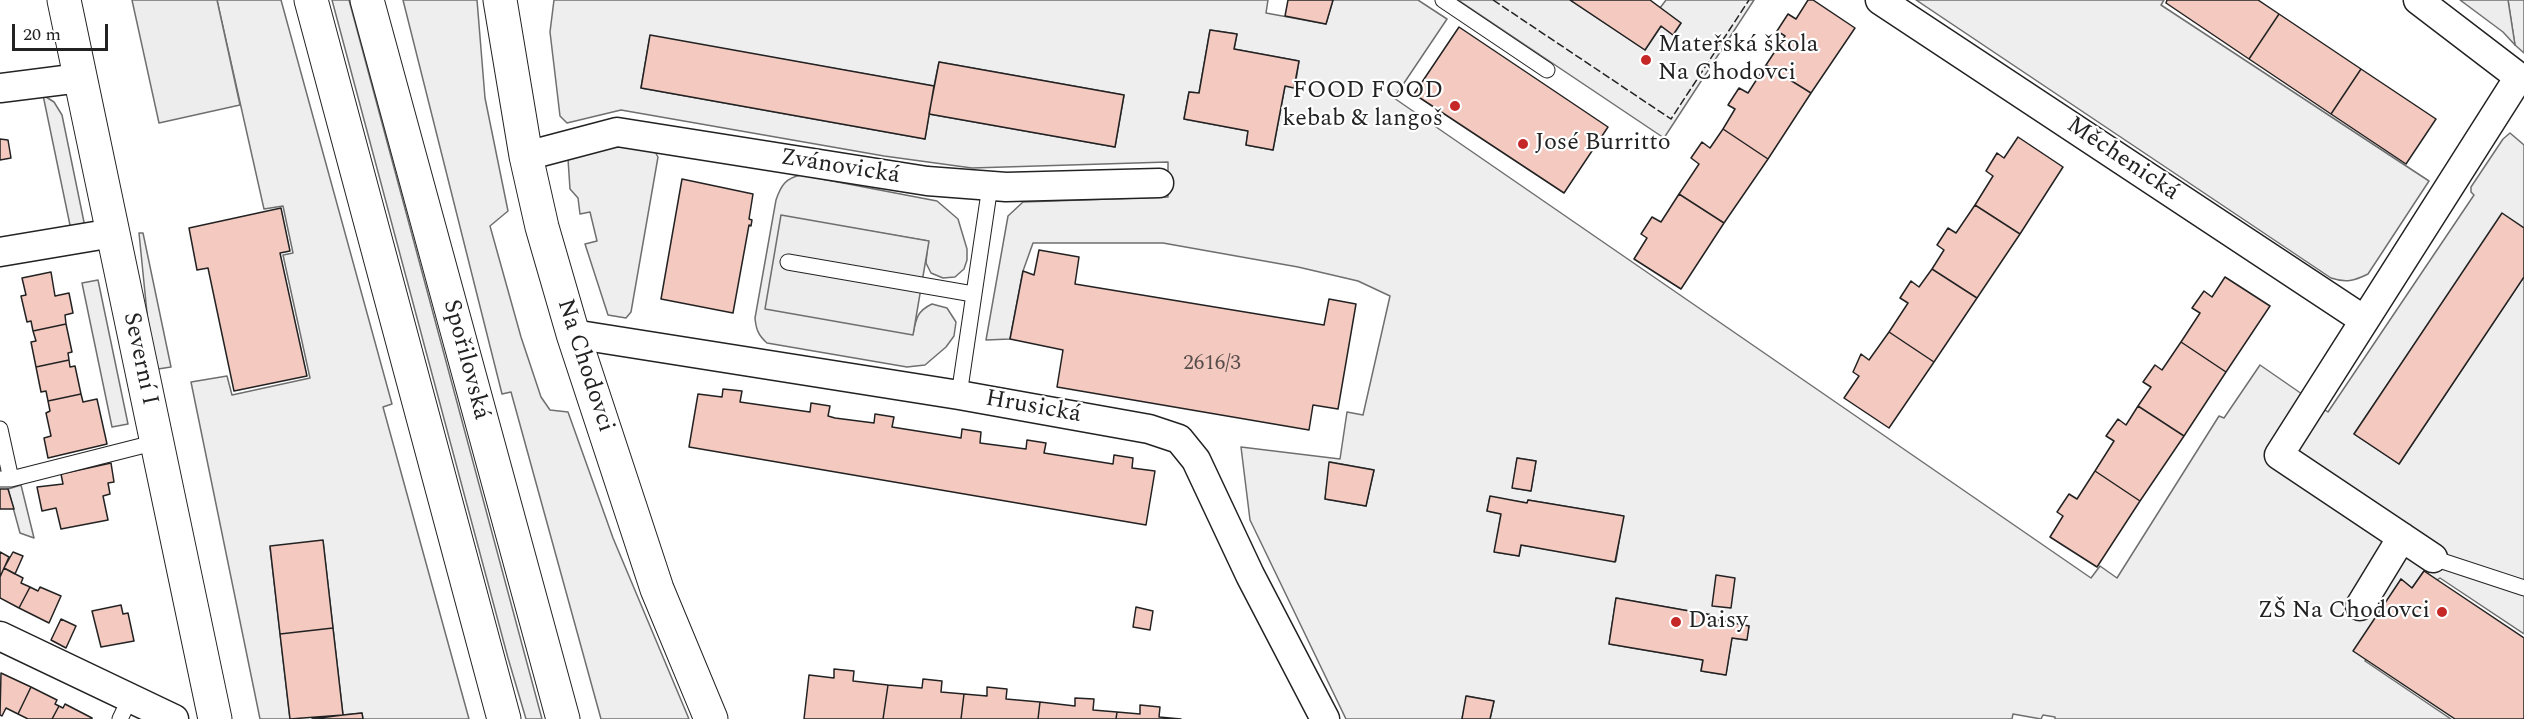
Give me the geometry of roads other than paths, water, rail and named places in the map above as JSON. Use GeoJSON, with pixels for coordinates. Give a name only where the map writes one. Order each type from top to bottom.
{"type":"FeatureCollection","features":[{"type":"Feature","properties":{"kind":"main road","name":"Severní I"},"geometry":{"type":"LineString","coordinates":[[64,0],[215,719]]}},
{"type":"Feature","properties":{"kind":"main road"},"geometry":{"type":"LineString","coordinates":[[311,0],[504,719]]}},
{"type":"Feature","properties":{"kind":"main road","name":"Spořilovská"},"geometry":{"type":"LineString","coordinates":[[367,0],[563,719]]}},
{"type":"Feature","properties":{"kind":"main road","name":"Na Chodovci"},"geometry":{"type":"LineString","coordinates":[[500,0],[526,156],[542,227],[573,334],[657,589],[711,719]]}},
{"type":"Feature","properties":{"kind":"street","name":"Měchenická"},"geometry":{"type":"LineString","coordinates":[[1880,0],[2364,320]]}},
{"type":"Feature","properties":{"kind":"street"},"geometry":{"type":"LineString","coordinates":[[2418,0],[2522,79],[2364,320],[2279,455],[2433,558]]}},
{"type":"Feature","properties":{"kind":"street"},"geometry":{"type":"LineString","coordinates":[[0,88],[80,78]]}},
{"type":"Feature","properties":{"kind":"street","name":"Zvánovická"},"geometry":{"type":"LineString","coordinates":[[526,156],[617,132],[927,181],[990,186],[1159,183]]}},
{"type":"Feature","properties":{"kind":"street"},"geometry":{"type":"LineString","coordinates":[[0,252],[113,233]]}},
{"type":"Feature","properties":{"kind":"street","name":"Hrusická"},"geometry":{"type":"LineString","coordinates":[[573,334],[959,395],[1149,429],[1179,439],[1196,460],[1250,575],[1325,719]]}},
{"type":"Feature","properties":{"kind":"street"},"geometry":{"type":"LineString","coordinates":[[2360,606],[2402,537]]}},
{"type":"Feature","properties":{"kind":"street"},"geometry":{"type":"LineString","coordinates":[[0,636],[125,709],[174,719]]}},
{"type":"Feature","properties":{"kind":"lane"},"geometry":{"type":"LineString","coordinates":[[1443,0],[1547,70]]}},
{"type":"Feature","properties":{"kind":"lane"},"geometry":{"type":"LineString","coordinates":[[959,395],[990,186]]}},
{"type":"Feature","properties":{"kind":"lane"},"geometry":{"type":"LineString","coordinates":[[788,262],[973,294]]}},
{"type":"Feature","properties":{"kind":"lane"},"geometry":{"type":"LineString","coordinates":[[0,429],[6,479],[157,442]]}},
{"type":"Feature","properties":{"kind":"lane"},"geometry":{"type":"LineString","coordinates":[[2433,558],[2524,588]]}},
{"type":"Feature","properties":{"kind":"place","name":"Mateřská škola Na Chodovci"},"geometry":{"type":"Point","coordinates":[1646,60]}},
{"type":"Feature","properties":{"kind":"place","name":"FOOD FOOD kebab & langoš"},"geometry":{"type":"Point","coordinates":[1455,106]}},
{"type":"Feature","properties":{"kind":"place","name":"José Burritto"},"geometry":{"type":"Point","coordinates":[1523,144]}},
{"type":"Feature","properties":{"kind":"place","name":"ZŠ Na Chodovci"},"geometry":{"type":"Point","coordinates":[2442,612]}},
{"type":"Feature","properties":{"kind":"place","name":"Daisy"},"geometry":{"type":"Point","coordinates":[1676,622]}}]}
